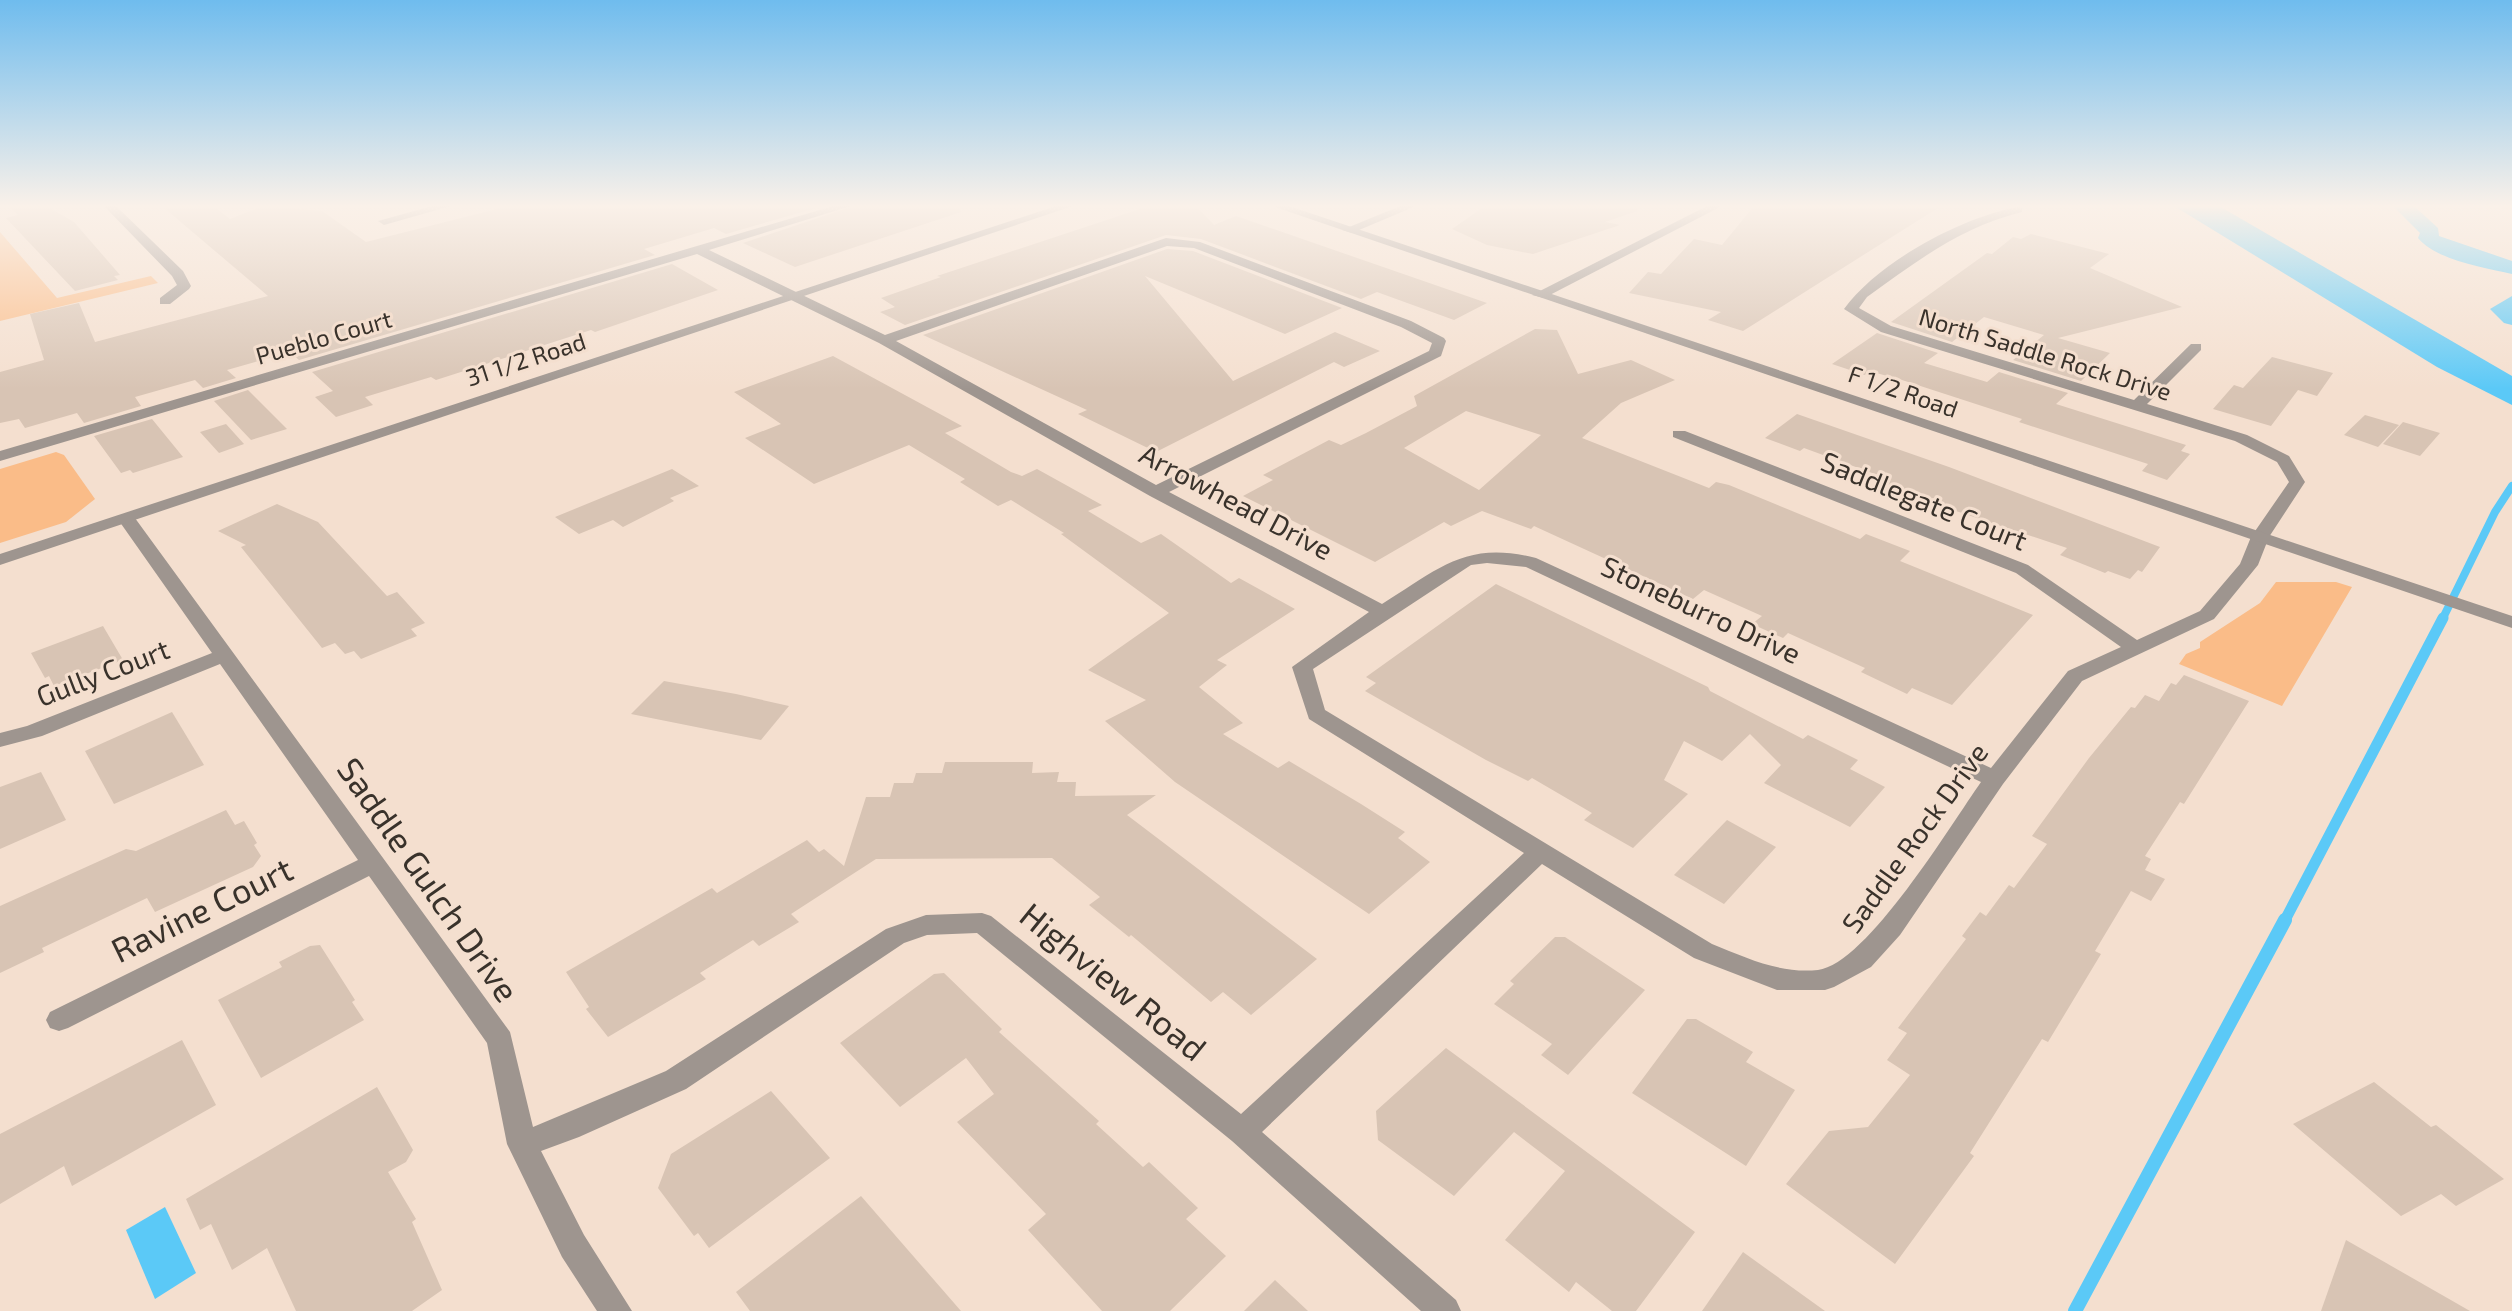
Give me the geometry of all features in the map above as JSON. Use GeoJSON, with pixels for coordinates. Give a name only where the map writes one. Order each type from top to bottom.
{"type":"FeatureCollection","features":[{"type":"Feature","properties":{"kind":"street"},"geometry":{"type":"LineString","coordinates":[[165,301],[184,286],[171,267]]}},
{"type":"Feature","properties":{"kind":"street","name":"Pueblo Court"},"geometry":{"type":"LineString","coordinates":[[0,456],[641,267]]}},
{"type":"Feature","properties":{"kind":"street","name":"Arrowhead Drive"},"geometry":{"type":"LineString","coordinates":[[734,267],[884,340],[1156,492],[1383,612]]}},
{"type":"Feature","properties":{"kind":"street","name":"31 1/2 Road"},"geometry":{"type":"LineString","coordinates":[[0,560],[885,267]]}},
{"type":"Feature","properties":{"kind":"street"},"geometry":{"type":"LineString","coordinates":[[884,340],[1094,267]]}},
{"type":"Feature","properties":{"kind":"street"},"geometry":{"type":"LineString","coordinates":[[1156,492],[1436,353],[1439,341],[1406,324],[1255,267]]}},
{"type":"Feature","properties":{"kind":"street","name":"F 1/2 Road"},"geometry":{"type":"LineString","coordinates":[[1457,267],[2512,622]]}},
{"type":"Feature","properties":{"kind":"street"},"geometry":{"type":"LineString","coordinates":[[1539,295],[1594,267]]}},
{"type":"Feature","properties":{"kind":"street","name":"North Saddle Rock Drive"},"geometry":{"type":"LineString","coordinates":[[1902,267],[1862,294],[1851,309],[1859,317],[1886,329],[2241,438],[2283,459],[2297,482],[2260,537]]}},
{"type":"Feature","properties":{"kind":"street"},"geometry":{"type":"LineString","coordinates":[[2137,406],[2196,347]]}},
{"type":"Feature","properties":{"kind":"street","name":"Saddlegate Court"},"geometry":{"type":"LineString","coordinates":[[1679,434],[2022,569],[2134,647]]}},
{"type":"Feature","properties":{"kind":"street","name":"Saddle Gulch Drive"},"geometry":{"type":"LineString","coordinates":[[126,518],[500,1040],[522,1144],[573,1246],[616,1311]]}},
{"type":"Feature","properties":{"kind":"street","name":"Saddle Rock Drive"},"geometry":{"type":"LineString","coordinates":[[1540,852],[1703,951],[1777,980],[1825,980],[1862,960],[1891,928],[1995,779],[2075,676],[2207,615],[2249,565],[2260,537]]}},
{"type":"Feature","properties":{"kind":"street","name":"Stoneburro Drive"},"geometry":{"type":"LineString","coordinates":[[1383,612],[1466,560],[1530,562],[1995,779]]}},
{"type":"Feature","properties":{"kind":"street"},"geometry":{"type":"LineString","coordinates":[[1242,1132],[1540,852],[1316,714],[1302,667],[1383,612]]}},
{"type":"Feature","properties":{"kind":"street","name":"Gully Court"},"geometry":{"type":"LineString","coordinates":[[0,740],[34,731],[226,655]]}},
{"type":"Feature","properties":{"kind":"street","name":"Ravine Court"},"geometry":{"type":"LineString","coordinates":[[59,1020],[375,862]]}},
{"type":"Feature","properties":{"kind":"street","name":"Highview Road"},"geometry":{"type":"LineString","coordinates":[[522,1144],[569,1128],[676,1080],[895,936],[926,925],[982,923],[1242,1132],[1445,1311]]}},
{"type":"Feature","properties":{"kind":"shaded area"},"geometry":{"type":"Polygon","coordinates":[[[0,267],[30,267],[57,298],[151,276],[158,283],[0,321],[0,267]]]}},
{"type":"Feature","properties":{"kind":"shaded area"},"geometry":{"type":"Polygon","coordinates":[[[56,452],[64,455],[95,499],[66,522],[0,543],[0,469],[56,452]]]}},
{"type":"Feature","properties":{"kind":"shaded area"},"geometry":{"type":"Polygon","coordinates":[[[2276,582],[2336,582],[2352,587],[2282,706],[2179,664],[2186,654],[2200,648],[2200,642],[2260,603],[2276,582]]]}},
{"type":"Feature","properties":{"kind":"water"},"geometry":{"type":"Polygon","coordinates":[[[2274,267],[2324,267],[2512,376],[2512,405],[2437,367],[2274,267]]]}},
{"type":"Feature","properties":{"kind":"water"},"geometry":{"type":"Polygon","coordinates":[[[165,1207],[196,1273],[155,1299],[126,1230],[165,1207]]]}},
{"type":"Feature","properties":{"kind":"building"},"geometry":{"type":"Polygon","coordinates":[[[52,267],[113,267],[120,275],[114,276],[118,280],[75,291],[52,267]]]}},
{"type":"Feature","properties":{"kind":"building"},"geometry":{"type":"Polygon","coordinates":[[[234,267],[614,267],[299,360],[290,352],[227,370],[236,378],[203,388],[195,380],[135,397],[141,406],[84,423],[77,413],[25,428],[19,419],[0,423],[0,372],[44,360],[30,314],[79,303],[95,342],[268,296],[234,267]]]}},
{"type":"Feature","properties":{"kind":"building"},"geometry":{"type":"Polygon","coordinates":[[[661,267],[678,267],[718,290],[595,332],[591,330],[436,380],[431,377],[365,397],[373,405],[336,417],[315,397],[333,391],[312,372],[661,267]]]}},
{"type":"Feature","properties":{"kind":"building"},"geometry":{"type":"Polygon","coordinates":[[[964,267],[1073,267],[905,325],[880,312],[895,307],[881,298],[941,277],[937,276],[964,267]]]}},
{"type":"Feature","properties":{"kind":"building"},"geometry":{"type":"Polygon","coordinates":[[[1115,267],[1235,267],[1342,308],[1285,334],[1145,276],[1233,381],[1335,332],[1380,351],[1344,367],[1334,362],[1156,452],[1078,414],[1087,410],[923,335],[1115,267]]]}},
{"type":"Feature","properties":{"kind":"building"},"geometry":{"type":"Polygon","coordinates":[[[1276,267],[1384,267],[1487,303],[1454,320],[1377,292],[1361,299],[1276,267]]]}},
{"type":"Feature","properties":{"kind":"building"},"geometry":{"type":"Polygon","coordinates":[[[1667,267],[1844,267],[1743,331],[1708,320],[1721,312],[1629,293],[1648,272],[1661,274],[1667,267]]]}},
{"type":"Feature","properties":{"kind":"building"},"geometry":{"type":"Polygon","coordinates":[[[1967,267],[2091,267],[2182,307],[2058,338],[2110,353],[2081,381],[2013,360],[2044,335],[1984,317],[1952,342],[1891,322],[1967,267]]]}},
{"type":"Feature","properties":{"kind":"building"},"geometry":{"type":"Polygon","coordinates":[[[1535,329],[1557,330],[1578,374],[1631,360],[1675,380],[1621,403],[1582,438],[1709,488],[1716,482],[1729,485],[1860,539],[1866,534],[1910,551],[1900,561],[2033,615],[1952,705],[1912,688],[1907,694],[1861,672],[1865,668],[1788,633],[1783,638],[1752,624],[1762,616],[1704,590],[1693,599],[1534,526],[1531,529],[1482,511],[1451,526],[1444,522],[1375,562],[1243,496],[1273,480],[1263,475],[1329,440],[1341,445],[1417,406],[1414,396],[1535,329]],[[1466,411],[1404,448],[1479,490],[1541,435],[1466,411]]]}},
{"type":"Feature","properties":{"kind":"building"},"geometry":{"type":"Polygon","coordinates":[[[1877,333],[1938,353],[1924,363],[1987,382],[1999,372],[2068,393],[2056,404],[2186,445],[2181,451],[2190,454],[2167,480],[2142,471],[2148,464],[2019,422],[2022,419],[1902,380],[1869,371],[1865,375],[1832,364],[1877,333]]]}},
{"type":"Feature","properties":{"kind":"building"},"geometry":{"type":"Polygon","coordinates":[[[833,356],[962,426],[945,433],[1011,472],[1022,476],[1037,469],[1102,505],[1088,511],[1141,543],[1161,534],[1231,583],[1239,578],[1295,609],[1217,660],[1227,665],[1199,687],[1243,723],[1223,734],[1278,768],[1289,761],[1361,804],[1405,832],[1398,838],[1430,862],[1369,914],[1175,782],[1105,721],[1146,700],[1088,670],[1169,613],[1061,534],[1064,533],[1011,500],[998,506],[960,482],[965,479],[909,445],[814,484],[745,438],[781,424],[734,392],[833,356]]]}},
{"type":"Feature","properties":{"kind":"building"},"geometry":{"type":"Polygon","coordinates":[[[2272,357],[2333,373],[2317,396],[2298,390],[2271,426],[2213,409],[2234,385],[2243,388],[2272,357]]]}},
{"type":"Feature","properties":{"kind":"building"},"geometry":{"type":"Polygon","coordinates":[[[248,390],[287,429],[251,440],[214,401],[248,390]]]}},
{"type":"Feature","properties":{"kind":"building"},"geometry":{"type":"Polygon","coordinates":[[[1797,414],[1949,467],[2160,547],[2142,572],[2138,570],[2130,579],[2108,571],[2105,573],[2060,555],[2067,548],[1953,510],[1878,481],[1883,477],[1804,448],[1800,451],[1765,438],[1797,414]]]}},
{"type":"Feature","properties":{"kind":"building"},"geometry":{"type":"Polygon","coordinates":[[[2365,415],[2399,425],[2378,447],[2344,435],[2365,415]]]}},
{"type":"Feature","properties":{"kind":"building"},"geometry":{"type":"Polygon","coordinates":[[[152,419],[183,457],[133,473],[130,470],[121,473],[94,436],[152,419]]]}},
{"type":"Feature","properties":{"kind":"building"},"geometry":{"type":"Polygon","coordinates":[[[2403,422],[2440,433],[2420,456],[2383,444],[2403,422]]]}},
{"type":"Feature","properties":{"kind":"building"},"geometry":{"type":"Polygon","coordinates":[[[226,424],[244,444],[219,453],[200,432],[226,424]]]}},
{"type":"Feature","properties":{"kind":"building"},"geometry":{"type":"Polygon","coordinates":[[[672,469],[699,486],[670,498],[674,501],[623,527],[613,520],[579,534],[555,517],[672,469]]]}},
{"type":"Feature","properties":{"kind":"building"},"geometry":{"type":"Polygon","coordinates":[[[277,504],[318,522],[387,596],[397,592],[425,623],[411,629],[417,636],[361,659],[354,651],[345,654],[335,643],[322,648],[241,547],[246,545],[218,531],[277,504]]]}},
{"type":"Feature","properties":{"kind":"building"},"geometry":{"type":"Polygon","coordinates":[[[1496,584],[1708,687],[1710,691],[1803,739],[1808,735],[1858,760],[1850,769],[1885,787],[1850,827],[1764,783],[1781,765],[1750,734],[1722,761],[1684,741],[1664,780],[1688,794],[1633,848],[1584,820],[1592,813],[1532,778],[1528,781],[1486,760],[1365,691],[1376,683],[1366,677],[1496,584]]]}},
{"type":"Feature","properties":{"kind":"building"},"geometry":{"type":"Polygon","coordinates":[[[103,626],[123,660],[54,686],[49,676],[45,678],[31,653],[103,626]]]}},
{"type":"Feature","properties":{"kind":"building"},"geometry":{"type":"Polygon","coordinates":[[[2184,675],[2249,701],[2184,804],[2180,802],[2145,856],[2151,859],[2145,870],[2165,879],[2151,901],[2131,891],[2095,951],[2101,954],[2048,1042],[2042,1039],[1970,1153],[1974,1156],[1895,1264],[1786,1184],[1829,1131],[1868,1127],[1910,1075],[1887,1060],[1907,1033],[1898,1028],[1966,939],[1962,936],[1980,912],[1986,916],[2009,885],[2014,888],[2047,844],[2032,836],[2089,758],[2131,707],[2135,708],[2145,695],[2159,701],[2171,683],[2176,685],[2184,675]]]}},
{"type":"Feature","properties":{"kind":"building"},"geometry":{"type":"Polygon","coordinates":[[[664,681],[789,706],[761,740],[631,714],[664,681]]]}},
{"type":"Feature","properties":{"kind":"building"},"geometry":{"type":"Polygon","coordinates":[[[172,712],[204,765],[114,804],[85,751],[172,712]]]}},
{"type":"Feature","properties":{"kind":"building"},"geometry":{"type":"Polygon","coordinates":[[[945,762],[1033,762],[1032,773],[1059,772],[1057,782],[1076,782],[1075,796],[1156,795],[1127,815],[1317,959],[1251,1015],[1223,992],[1211,1002],[1131,935],[1129,937],[1089,905],[1100,897],[1052,858],[876,859],[791,914],[799,922],[759,946],[753,940],[700,973],[706,979],[608,1037],[586,1009],[589,1007],[566,972],[712,888],[717,893],[807,840],[819,852],[824,849],[844,866],[866,797],[890,797],[894,783],[913,783],[916,773],[942,773],[945,762]]]}},
{"type":"Feature","properties":{"kind":"building"},"geometry":{"type":"Polygon","coordinates":[[[41,772],[66,820],[0,849],[0,787],[41,772]]]}},
{"type":"Feature","properties":{"kind":"building"},"geometry":{"type":"Polygon","coordinates":[[[226,810],[235,825],[244,821],[257,843],[254,845],[261,856],[253,867],[155,912],[147,898],[42,948],[44,952],[0,973],[0,906],[126,849],[136,851],[226,810]]]}},
{"type":"Feature","properties":{"kind":"building"},"geometry":{"type":"Polygon","coordinates":[[[1727,820],[1776,847],[1724,904],[1674,875],[1727,820]]]}},
{"type":"Feature","properties":{"kind":"building"},"geometry":{"type":"Polygon","coordinates":[[[1555,937],[1565,937],[1645,990],[1568,1075],[1541,1055],[1552,1044],[1494,1004],[1514,984],[1510,981],[1555,937]]]}},
{"type":"Feature","properties":{"kind":"building"},"geometry":{"type":"Polygon","coordinates":[[[320,945],[364,1020],[261,1078],[218,1000],[282,967],[279,962],[310,946],[320,945]]]}},
{"type":"Feature","properties":{"kind":"building"},"geometry":{"type":"Polygon","coordinates":[[[944,973],[1002,1029],[999,1032],[1099,1121],[1096,1124],[1143,1167],[1149,1162],[1198,1208],[1186,1219],[1226,1256],[1170,1311],[1102,1311],[1028,1230],[1046,1214],[957,1122],[994,1094],[966,1058],[900,1107],[840,1043],[934,974],[944,973]]]}},
{"type":"Feature","properties":{"kind":"building"},"geometry":{"type":"Polygon","coordinates":[[[1687,1019],[1696,1019],[1753,1052],[1746,1062],[1795,1090],[1746,1166],[1632,1093],[1687,1019]]]}},
{"type":"Feature","properties":{"kind":"building"},"geometry":{"type":"Polygon","coordinates":[[[182,1040],[216,1105],[72,1186],[64,1166],[0,1204],[0,1134],[182,1040]]]}},
{"type":"Feature","properties":{"kind":"building"},"geometry":{"type":"Polygon","coordinates":[[[1446,1048],[1695,1232],[1636,1311],[1612,1311],[1576,1282],[1569,1292],[1505,1240],[1565,1171],[1514,1132],[1454,1196],[1378,1140],[1376,1111],[1446,1048]]]}},
{"type":"Feature","properties":{"kind":"building"},"geometry":{"type":"Polygon","coordinates":[[[2374,1082],[2431,1127],[2436,1125],[2504,1179],[2456,1206],[2441,1194],[2401,1216],[2293,1124],[2374,1082]]]}},
{"type":"Feature","properties":{"kind":"building"},"geometry":{"type":"Polygon","coordinates":[[[377,1087],[413,1150],[406,1162],[388,1172],[416,1219],[412,1222],[442,1290],[412,1311],[296,1311],[267,1248],[232,1270],[211,1224],[200,1230],[186,1199],[377,1087]]]}},
{"type":"Feature","properties":{"kind":"building"},"geometry":{"type":"Polygon","coordinates":[[[771,1091],[830,1158],[709,1248],[698,1233],[694,1236],[658,1188],[671,1154],[771,1091]]]}},
{"type":"Feature","properties":{"kind":"building"},"geometry":{"type":"Polygon","coordinates":[[[861,1196],[961,1311],[750,1311],[736,1292],[861,1196]]]}},
{"type":"Feature","properties":{"kind":"building"},"geometry":{"type":"Polygon","coordinates":[[[2346,1240],[2470,1311],[2321,1311],[2346,1240]]]}},
{"type":"Feature","properties":{"kind":"building"},"geometry":{"type":"Polygon","coordinates":[[[1743,1252],[1825,1311],[1702,1311],[1743,1252]]]}},
{"type":"Feature","properties":{"kind":"building"},"geometry":{"type":"Polygon","coordinates":[[[1275,1280],[1308,1311],[1244,1311],[1275,1280]]]}},
{"type":"Feature","properties":{"kind":"waterway"},"geometry":{"type":"LineString","coordinates":[[2512,303],[2501,309],[2512,318]]}},
{"type":"Feature","properties":{"kind":"waterway"},"geometry":{"type":"LineString","coordinates":[[2443,619],[2495,512],[2512,486]]}},
{"type":"Feature","properties":{"kind":"waterway"},"geometry":{"type":"LineString","coordinates":[[2284,922],[2443,619]]}},
{"type":"Feature","properties":{"kind":"waterway"},"geometry":{"type":"LineString","coordinates":[[2075,1311],[2285,920]]}}]}
